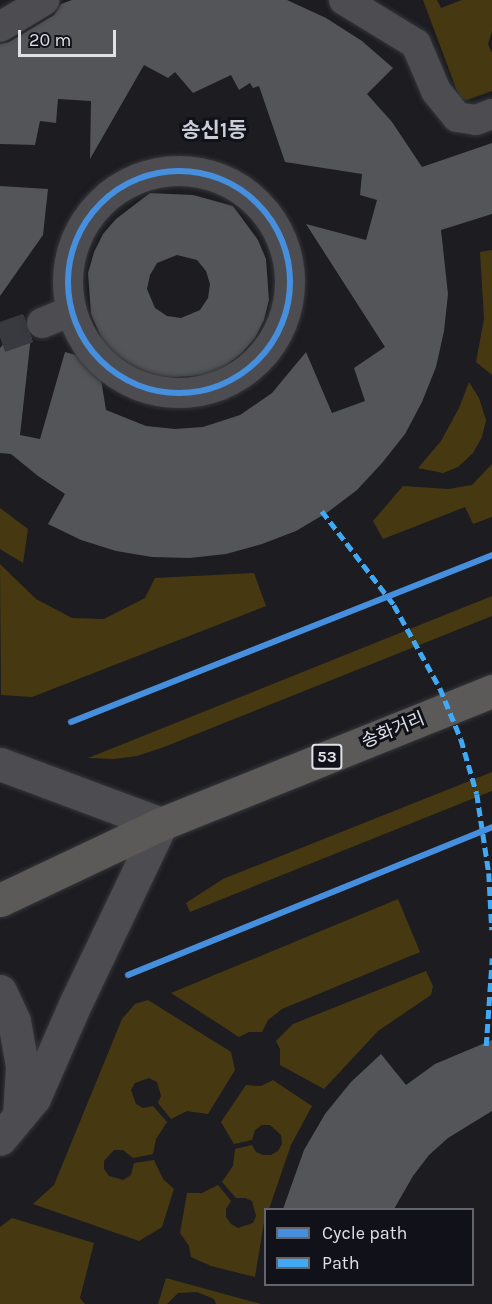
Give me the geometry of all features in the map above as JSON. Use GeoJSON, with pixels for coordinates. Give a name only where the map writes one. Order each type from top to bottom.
{"type":"FeatureCollection","features":[{"type":"Feature","properties":{"kind":"main road","name":"송화거리"},"geometry":{"type":"LineString","coordinates":[[0,878],[161,824],[492,691]]}},
{"type":"Feature","properties":{"kind":"main road","name":"송화거리"},"geometry":{"type":"LineString","coordinates":[[0,900],[161,824]]}},
{"type":"Feature","properties":{"kind":"street"},"geometry":{"type":"LineString","coordinates":[[0,27],[45,0]]}},
{"type":"Feature","properties":{"kind":"street"},"geometry":{"type":"LineString","coordinates":[[345,0],[416,44],[436,91],[457,117],[476,120],[492,114]]}},
{"type":"Feature","properties":{"kind":"street"},"geometry":{"type":"LineString","coordinates":[[186,171],[208,175],[230,183],[266,212],[278,232],[286,253],[290,276],[289,299],[283,322],[272,343],[258,361],[240,376],[219,386],[197,392],[174,393],[151,390],[129,382],[110,369],[93,352],[81,333],[72,311],[69,288],[70,265],[76,242],[86,222],[119,189],[140,178],[162,172],[186,171]]}},
{"type":"Feature","properties":{"kind":"street"},"geometry":{"type":"LineString","coordinates":[[42,323],[72,311]]}},
{"type":"Feature","properties":{"kind":"street"},"geometry":{"type":"LineString","coordinates":[[0,764],[161,824],[76,1002],[39,1088],[9,1130]]}},
{"type":"Feature","properties":{"kind":"street"},"geometry":{"type":"LineString","coordinates":[[0,991],[14,1022],[22,1066],[9,1130]]}},
{"type":"Feature","properties":{"kind":"shaded area"},"geometry":{"type":"Polygon","coordinates":[[[423,0],[437,0],[441,8],[462,0],[492,0],[492,31],[488,44],[492,53],[492,91],[467,100],[460,99],[423,0]]]}},
{"type":"Feature","properties":{"kind":"shaded area"},"geometry":{"type":"Polygon","coordinates":[[[492,250],[492,375],[476,362],[484,319],[480,252],[492,250]]]}},
{"type":"Feature","properties":{"kind":"shaded area"},"geometry":{"type":"Polygon","coordinates":[[[469,382],[479,398],[486,420],[482,437],[473,453],[458,467],[443,473],[418,468],[441,441],[459,408],[469,382]]]}},
{"type":"Feature","properties":{"kind":"shaded area"},"geometry":{"type":"Polygon","coordinates":[[[492,464],[492,517],[473,524],[465,507],[383,539],[373,521],[403,486],[448,489],[472,485],[492,464]]]}},
{"type":"Feature","properties":{"kind":"shaded area"},"geometry":{"type":"Polygon","coordinates":[[[0,508],[28,529],[23,563],[0,549],[0,508]]]}},
{"type":"Feature","properties":{"kind":"shaded area"},"geometry":{"type":"Polygon","coordinates":[[[0,564],[36,599],[72,618],[104,619],[145,598],[155,578],[254,573],[266,606],[32,697],[1,695],[0,564]]]}},
{"type":"Feature","properties":{"kind":"shaded area"},"geometry":{"type":"Polygon","coordinates":[[[492,596],[492,616],[164,747],[137,756],[114,759],[88,758],[492,596]]]}},
{"type":"Feature","properties":{"kind":"shaded area"},"geometry":{"type":"Polygon","coordinates":[[[492,772],[492,791],[190,912],[186,903],[223,879],[492,772]]]}},
{"type":"Feature","properties":{"kind":"shaded area"},"geometry":{"type":"Polygon","coordinates":[[[398,899],[420,952],[282,1009],[268,1020],[262,1032],[249,1032],[239,1037],[171,993],[398,899]]]}},
{"type":"Feature","properties":{"kind":"shaded area"},"geometry":{"type":"Polygon","coordinates":[[[426,971],[433,986],[431,995],[378,1031],[324,1089],[280,1065],[280,1049],[276,1041],[293,1024],[426,971]]]}},
{"type":"Feature","properties":{"kind":"shaded area"},"geometry":{"type":"Polygon","coordinates":[[[148,1000],[231,1052],[235,1070],[208,1114],[187,1111],[171,1119],[158,1103],[161,1096],[157,1082],[149,1078],[135,1083],[131,1090],[136,1104],[143,1108],[153,1106],[167,1122],[156,1139],[153,1154],[133,1158],[123,1150],[114,1150],[104,1161],[104,1169],[109,1176],[123,1180],[131,1175],[134,1163],[154,1160],[163,1179],[174,1189],[162,1227],[139,1241],[33,1204],[54,1185],[122,1019],[135,1004],[148,1000]]]}},
{"type":"Feature","properties":{"kind":"shaded area"},"geometry":{"type":"Polygon","coordinates":[[[273,1080],[312,1106],[291,1145],[269,1208],[264,1208],[264,1222],[255,1277],[211,1266],[191,1257],[189,1246],[180,1233],[187,1193],[202,1193],[218,1185],[231,1201],[226,1209],[226,1217],[231,1224],[238,1228],[253,1223],[256,1216],[252,1201],[236,1198],[222,1182],[233,1166],[235,1149],[252,1145],[256,1152],[271,1155],[278,1151],[282,1144],[281,1135],[270,1125],[262,1125],[255,1130],[252,1140],[234,1144],[221,1122],[246,1085],[261,1086],[273,1080]]]}},
{"type":"Feature","properties":{"kind":"shaded area"},"geometry":{"type":"Polygon","coordinates":[[[12,1218],[94,1243],[80,1298],[85,1304],[0,1304],[0,1227],[12,1218]]]}},
{"type":"Feature","properties":{"kind":"shaded area"},"geometry":{"type":"Polygon","coordinates":[[[166,1278],[261,1304],[216,1304],[214,1299],[197,1292],[178,1293],[167,1304],[158,1304],[166,1278]]]}},
{"type":"Feature","properties":{"kind":"building"},"geometry":{"type":"Polygon","coordinates":[[[72,0],[287,0],[326,18],[362,41],[393,68],[367,94],[392,122],[422,167],[492,143],[492,214],[441,230],[448,294],[444,331],[436,367],[422,402],[405,434],[357,490],[328,512],[296,531],[226,554],[190,558],[152,557],[116,551],[81,540],[48,524],[65,494],[11,454],[0,453],[0,348],[25,320],[26,329],[31,336],[20,435],[40,439],[65,352],[98,361],[106,410],[146,426],[175,429],[203,427],[240,415],[272,393],[306,352],[332,413],[365,401],[354,368],[385,347],[306,224],[366,240],[377,200],[360,195],[362,174],[285,162],[259,86],[253,88],[250,83],[239,90],[231,75],[193,93],[175,72],[168,78],[144,65],[90,159],[91,101],[58,99],[56,123],[40,121],[35,145],[0,144],[0,44],[9,42],[54,15],[61,4],[72,0]]]}},
{"type":"Feature","properties":{"kind":"building"},"geometry":{"type":"Polygon","coordinates":[[[0,186],[48,189],[43,235],[0,296],[0,186]]]}},
{"type":"Feature","properties":{"kind":"building"},"geometry":{"type":"Polygon","coordinates":[[[150,193],[193,195],[233,206],[258,240],[266,259],[269,300],[264,320],[255,338],[241,354],[225,366],[206,375],[165,378],[145,372],[108,353],[91,314],[88,273],[94,252],[103,234],[116,219],[150,193]],[[177,255],[157,263],[150,275],[147,289],[155,308],[167,316],[181,318],[200,310],[208,298],[210,284],[206,271],[197,260],[177,255]]]}},
{"type":"Feature","properties":{"kind":"building"},"geometry":{"type":"Polygon","coordinates":[[[492,1040],[492,1111],[448,1138],[429,1155],[413,1176],[395,1208],[283,1208],[304,1150],[325,1114],[351,1082],[381,1054],[406,1085],[435,1064],[492,1040]]]}},
{"type":"Feature","properties":{"kind":"tunnel"},"geometry":{"type":"LineString","coordinates":[[0,338],[42,323]]}},
{"type":"Feature","properties":{"kind":"marked path"},"geometry":{"type":"LineString","coordinates":[[322,511],[394,605],[440,688],[461,739],[477,794],[489,873],[492,930]]}},
{"type":"Feature","properties":{"kind":"marked path"},"geometry":{"type":"LineString","coordinates":[[486,1046],[492,958]]}},
{"type":"Feature","properties":{"kind":"cycle path"},"geometry":{"type":"LineString","coordinates":[[179,171],[201,173],[231,184],[249,196],[265,212],[277,230],[285,250],[290,282],[288,304],[277,334],[265,352],[249,368],[231,380],[211,388],[179,393],[157,391],[127,380],[109,368],[93,352],[81,334],[73,314],[68,282],[70,260],[81,230],[93,212],[109,196],[127,184],[147,176],[179,171]]}},
{"type":"Feature","properties":{"kind":"cycle path"},"geometry":{"type":"LineString","coordinates":[[71,722],[492,555]]}},
{"type":"Feature","properties":{"kind":"cycle path"},"geometry":{"type":"LineString","coordinates":[[128,975],[492,827]]}},
{"type":"Feature","properties":{"kind":"district","name":"송신1동"},"geometry":{"type":"Point","coordinates":[214,130]}}]}
